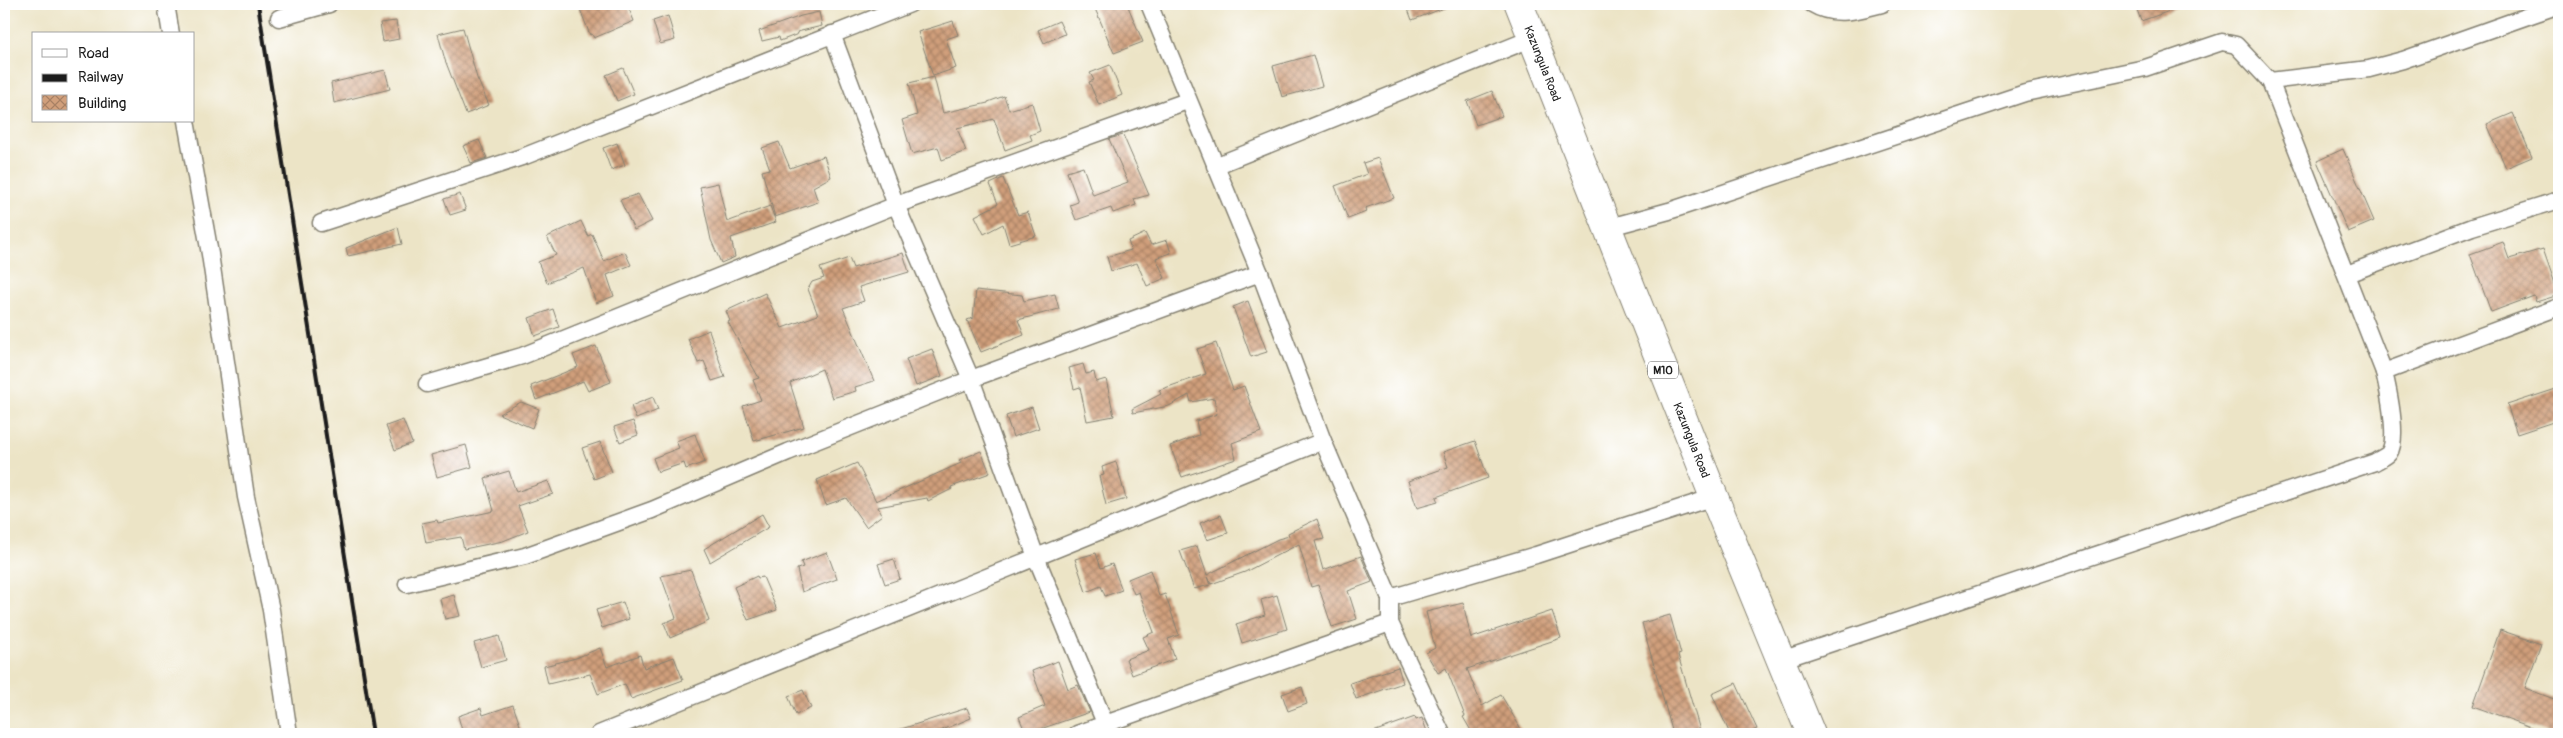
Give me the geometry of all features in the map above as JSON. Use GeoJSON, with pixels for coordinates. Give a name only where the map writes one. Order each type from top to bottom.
{"type":"FeatureCollection","features":[{"type":"Feature","properties":{"kind":"highway","name":"Kazungula Road"},"geometry":{"type":"LineString","coordinates":[[1519,4],[1606,228],[1811,734]]}},
{"type":"Feature","properties":{"kind":"street"},"geometry":{"type":"LineString","coordinates":[[166,4],[171,32]]}},
{"type":"Feature","properties":{"kind":"street"},"geometry":{"type":"LineString","coordinates":[[279,18],[329,4]]}},
{"type":"Feature","properties":{"kind":"street"},"geometry":{"type":"LineString","coordinates":[[321,223],[525,156],[910,4]]}},
{"type":"Feature","properties":{"kind":"street"},"geometry":{"type":"LineString","coordinates":[[1149,4],[1187,101],[1260,273],[1323,441],[1390,598],[1390,623],[1442,734]]}},
{"type":"Feature","properties":{"kind":"street"},"geometry":{"type":"LineString","coordinates":[[1812,4],[1822,10],[1843,13],[1882,4]]}},
{"type":"Feature","properties":{"kind":"street"},"geometry":{"type":"LineString","coordinates":[[2270,81],[2369,69],[2403,60],[2559,5]]}},
{"type":"Feature","properties":{"kind":"street"},"geometry":{"type":"LineString","coordinates":[[832,34],[896,206],[971,379],[1036,557],[1105,723]]}},
{"type":"Feature","properties":{"kind":"street"},"geometry":{"type":"LineString","coordinates":[[1215,166],[1532,38]]}},
{"type":"Feature","properties":{"kind":"street"},"geometry":{"type":"LineString","coordinates":[[1606,228],[1668,211],[2025,93],[2145,68],[2222,42],[2236,45],[2270,81],[2384,372],[2389,392],[2393,441],[2388,454],[2375,462],[1781,660]]}},
{"type":"Feature","properties":{"kind":"street"},"geometry":{"type":"LineString","coordinates":[[427,384],[522,356],[896,206],[1187,101]]}},
{"type":"Feature","properties":{"kind":"street"},"geometry":{"type":"LineString","coordinates":[[186,122],[210,254],[246,498],[271,610],[289,734]]}},
{"type":"Feature","properties":{"kind":"street"},"geometry":{"type":"LineString","coordinates":[[2347,274],[2472,227],[2559,200]]}},
{"type":"Feature","properties":{"kind":"street"},"geometry":{"type":"LineString","coordinates":[[407,584],[525,556],[634,517],[788,452],[971,379],[1260,273]]}},
{"type":"Feature","properties":{"kind":"street"},"geometry":{"type":"LineString","coordinates":[[2384,372],[2559,307]]}},
{"type":"Feature","properties":{"kind":"street"},"geometry":{"type":"LineString","coordinates":[[599,734],[1323,441]]}},
{"type":"Feature","properties":{"kind":"street"},"geometry":{"type":"LineString","coordinates":[[1390,598],[1536,555],[1714,497]]}},
{"type":"Feature","properties":{"kind":"street"},"geometry":{"type":"LineString","coordinates":[[1077,734],[1390,623]]}},
{"type":"Feature","properties":{"kind":"building"},"geometry":{"type":"Polygon","coordinates":[[[578,4],[627,4],[634,21],[594,38],[592,34],[590,35],[578,4]]]}},
{"type":"Feature","properties":{"kind":"building"},"geometry":{"type":"Polygon","coordinates":[[[1093,4],[1127,4],[1143,42],[1114,53],[1093,4]]]}},
{"type":"Feature","properties":{"kind":"building"},"geometry":{"type":"Polygon","coordinates":[[[1406,4],[1452,4],[1452,5],[1412,20],[1406,4]]]}},
{"type":"Feature","properties":{"kind":"building"},"geometry":{"type":"Polygon","coordinates":[[[2135,4],[2184,4],[2184,6],[2141,21],[2135,4]]]}},
{"type":"Feature","properties":{"kind":"building"},"geometry":{"type":"Polygon","coordinates":[[[819,12],[822,26],[797,32],[798,34],[780,41],[779,37],[762,41],[759,31],[801,16],[819,12]]]}},
{"type":"Feature","properties":{"kind":"building"},"geometry":{"type":"Polygon","coordinates":[[[668,16],[675,40],[660,44],[653,21],[668,16]]]}},
{"type":"Feature","properties":{"kind":"building"},"geometry":{"type":"Polygon","coordinates":[[[396,21],[399,39],[383,42],[380,23],[396,21]]]}},
{"type":"Feature","properties":{"kind":"building"},"geometry":{"type":"Polygon","coordinates":[[[953,21],[958,35],[946,39],[956,68],[933,76],[918,32],[953,21]]]}},
{"type":"Feature","properties":{"kind":"building"},"geometry":{"type":"Polygon","coordinates":[[[1059,21],[1065,34],[1044,43],[1038,30],[1059,21]]]}},
{"type":"Feature","properties":{"kind":"building"},"geometry":{"type":"Polygon","coordinates":[[[463,28],[477,78],[489,105],[466,114],[445,60],[438,34],[463,28]]]}},
{"type":"Feature","properties":{"kind":"building"},"geometry":{"type":"Polygon","coordinates":[[[1313,55],[1322,86],[1282,97],[1273,66],[1313,55]]]}},
{"type":"Feature","properties":{"kind":"building"},"geometry":{"type":"Polygon","coordinates":[[[1110,65],[1122,95],[1099,105],[1089,82],[1094,80],[1090,73],[1110,65]]]}},
{"type":"Feature","properties":{"kind":"building"},"geometry":{"type":"Polygon","coordinates":[[[623,68],[634,94],[617,101],[606,75],[623,68]]]}},
{"type":"Feature","properties":{"kind":"building"},"geometry":{"type":"Polygon","coordinates":[[[385,70],[390,89],[334,103],[331,83],[385,70]]]}},
{"type":"Feature","properties":{"kind":"building"},"geometry":{"type":"Polygon","coordinates":[[[934,77],[943,113],[988,103],[1004,96],[1009,110],[1032,103],[1040,131],[1030,135],[1032,140],[1005,150],[994,119],[957,128],[966,151],[942,160],[938,147],[912,154],[902,120],[917,115],[909,83],[934,77]]]}},
{"type":"Feature","properties":{"kind":"building"},"geometry":{"type":"Polygon","coordinates":[[[1492,91],[1502,116],[1476,125],[1467,101],[1492,91]]]}},
{"type":"Feature","properties":{"kind":"building"},"geometry":{"type":"Polygon","coordinates":[[[2513,113],[2532,157],[2506,168],[2487,124],[2513,113]]]}},
{"type":"Feature","properties":{"kind":"building"},"geometry":{"type":"Polygon","coordinates":[[[1123,135],[1149,195],[1134,199],[1136,205],[1113,213],[1111,208],[1076,220],[1070,205],[1078,202],[1067,172],[1083,167],[1093,195],[1128,182],[1109,139],[1123,135]]]}},
{"type":"Feature","properties":{"kind":"building"},"geometry":{"type":"Polygon","coordinates":[[[479,140],[487,158],[471,163],[463,146],[479,140]]]}},
{"type":"Feature","properties":{"kind":"building"},"geometry":{"type":"Polygon","coordinates":[[[779,142],[790,168],[824,156],[831,177],[813,187],[818,202],[775,217],[762,171],[770,169],[762,148],[779,142]]]}},
{"type":"Feature","properties":{"kind":"building"},"geometry":{"type":"Polygon","coordinates":[[[617,143],[625,165],[611,170],[603,148],[617,143]]]}},
{"type":"Feature","properties":{"kind":"building"},"geometry":{"type":"Polygon","coordinates":[[[2343,149],[2374,221],[2348,232],[2317,161],[2343,149]]]}},
{"type":"Feature","properties":{"kind":"building"},"geometry":{"type":"Polygon","coordinates":[[[1378,158],[1394,198],[1365,208],[1366,212],[1348,219],[1335,186],[1367,174],[1363,163],[1378,158]]]}},
{"type":"Feature","properties":{"kind":"building"},"geometry":{"type":"Polygon","coordinates":[[[1003,178],[1018,215],[1028,212],[1036,236],[1009,244],[1003,224],[984,234],[975,216],[998,204],[990,184],[1003,178]]]}},
{"type":"Feature","properties":{"kind":"building"},"geometry":{"type":"Polygon","coordinates":[[[718,183],[727,222],[770,206],[776,222],[731,238],[735,257],[721,263],[711,240],[700,187],[718,183]]]}},
{"type":"Feature","properties":{"kind":"building"},"geometry":{"type":"Polygon","coordinates":[[[460,194],[466,210],[450,215],[444,199],[460,194]]]}},
{"type":"Feature","properties":{"kind":"building"},"geometry":{"type":"Polygon","coordinates":[[[638,194],[652,221],[634,230],[620,200],[638,194]]]}},
{"type":"Feature","properties":{"kind":"building"},"geometry":{"type":"Polygon","coordinates":[[[581,221],[588,236],[592,234],[604,261],[625,252],[631,265],[607,275],[614,296],[596,303],[584,268],[547,283],[538,262],[556,255],[547,237],[581,221]]]}},
{"type":"Feature","properties":{"kind":"building"},"geometry":{"type":"Polygon","coordinates":[[[398,227],[402,244],[348,256],[346,248],[398,227]]]}},
{"type":"Feature","properties":{"kind":"building"},"geometry":{"type":"Polygon","coordinates":[[[1145,233],[1151,245],[1167,240],[1171,253],[1156,258],[1165,278],[1147,286],[1137,263],[1111,271],[1107,257],[1131,250],[1128,241],[1145,233]]]}},
{"type":"Feature","properties":{"kind":"building"},"geometry":{"type":"Polygon","coordinates":[[[2503,242],[2509,259],[2543,249],[2559,295],[2536,302],[2534,296],[2491,312],[2470,254],[2503,242]]]}},
{"type":"Feature","properties":{"kind":"building"},"geometry":{"type":"Polygon","coordinates":[[[903,253],[909,272],[859,287],[864,301],[843,308],[874,381],[855,387],[856,391],[832,398],[822,369],[790,383],[804,427],[754,441],[743,406],[761,400],[753,380],[759,378],[728,322],[730,321],[726,311],[765,293],[782,328],[818,315],[808,289],[812,282],[824,278],[820,268],[849,258],[853,268],[903,253]]]}},
{"type":"Feature","properties":{"kind":"building"},"geometry":{"type":"Polygon","coordinates":[[[976,290],[1022,295],[1024,301],[1055,294],[1059,309],[1018,320],[1024,335],[981,352],[967,320],[973,318],[976,290]]]}},
{"type":"Feature","properties":{"kind":"building"},"geometry":{"type":"Polygon","coordinates":[[[1248,301],[1267,352],[1251,357],[1233,307],[1248,301]]]}},
{"type":"Feature","properties":{"kind":"building"},"geometry":{"type":"Polygon","coordinates":[[[553,309],[559,327],[535,336],[529,318],[553,309]]]}},
{"type":"Feature","properties":{"kind":"building"},"geometry":{"type":"Polygon","coordinates":[[[709,330],[725,377],[712,381],[704,361],[698,363],[688,339],[709,330]]]}},
{"type":"Feature","properties":{"kind":"building"},"geometry":{"type":"Polygon","coordinates":[[[1216,343],[1233,390],[1244,386],[1261,432],[1232,443],[1236,459],[1182,477],[1170,446],[1199,435],[1196,421],[1217,414],[1214,398],[1191,402],[1189,395],[1169,406],[1133,413],[1132,409],[1161,394],[1159,390],[1206,374],[1197,349],[1216,343]]]}},
{"type":"Feature","properties":{"kind":"building"},"geometry":{"type":"Polygon","coordinates":[[[596,346],[611,382],[588,391],[583,381],[536,400],[531,386],[578,367],[573,355],[596,346]]]}},
{"type":"Feature","properties":{"kind":"building"},"geometry":{"type":"Polygon","coordinates":[[[932,349],[942,376],[916,386],[906,359],[932,349]]]}},
{"type":"Feature","properties":{"kind":"building"},"geometry":{"type":"Polygon","coordinates":[[[1083,364],[1086,374],[1094,372],[1096,382],[1106,379],[1114,416],[1087,421],[1080,387],[1074,389],[1069,368],[1083,364]]]}},
{"type":"Feature","properties":{"kind":"building"},"geometry":{"type":"Polygon","coordinates":[[[2559,388],[2559,420],[2517,434],[2507,405],[2559,388]]]}},
{"type":"Feature","properties":{"kind":"building"},"geometry":{"type":"Polygon","coordinates":[[[653,397],[658,410],[636,419],[631,406],[653,397]]]}},
{"type":"Feature","properties":{"kind":"building"},"geometry":{"type":"Polygon","coordinates":[[[521,402],[539,409],[532,428],[499,414],[521,402]]]}},
{"type":"Feature","properties":{"kind":"building"},"geometry":{"type":"Polygon","coordinates":[[[1032,407],[1039,428],[1013,437],[1006,416],[1032,407]]]}},
{"type":"Feature","properties":{"kind":"building"},"geometry":{"type":"Polygon","coordinates":[[[403,420],[412,443],[395,450],[386,426],[403,420]]]}},
{"type":"Feature","properties":{"kind":"building"},"geometry":{"type":"Polygon","coordinates":[[[633,421],[638,435],[620,442],[614,427],[633,421]]]}},
{"type":"Feature","properties":{"kind":"building"},"geometry":{"type":"Polygon","coordinates":[[[695,434],[705,462],[686,469],[684,463],[658,472],[653,458],[679,448],[676,441],[695,434]]]}},
{"type":"Feature","properties":{"kind":"building"},"geometry":{"type":"Polygon","coordinates":[[[1475,441],[1488,478],[1436,497],[1438,502],[1417,508],[1408,481],[1448,467],[1443,452],[1475,441]]]}},
{"type":"Feature","properties":{"kind":"building"},"geometry":{"type":"Polygon","coordinates":[[[600,442],[612,472],[594,479],[582,448],[600,442]]]}},
{"type":"Feature","properties":{"kind":"building"},"geometry":{"type":"Polygon","coordinates":[[[466,445],[472,467],[437,477],[431,455],[466,445]]]}},
{"type":"Feature","properties":{"kind":"building"},"geometry":{"type":"Polygon","coordinates":[[[981,451],[990,473],[951,487],[952,489],[928,501],[927,498],[878,507],[882,515],[866,527],[846,498],[826,505],[817,480],[857,463],[876,501],[961,463],[959,460],[981,451]]]}},
{"type":"Feature","properties":{"kind":"building"},"geometry":{"type":"Polygon","coordinates":[[[1116,462],[1126,499],[1106,505],[1099,476],[1104,475],[1102,467],[1116,462]]]}},
{"type":"Feature","properties":{"kind":"building"},"geometry":{"type":"Polygon","coordinates":[[[509,471],[516,492],[548,481],[553,494],[518,506],[528,531],[503,541],[464,549],[461,537],[426,543],[422,523],[437,520],[438,523],[494,511],[485,478],[509,471]]]}},
{"type":"Feature","properties":{"kind":"building"},"geometry":{"type":"Polygon","coordinates":[[[762,514],[769,527],[710,562],[704,549],[762,514]]]}},
{"type":"Feature","properties":{"kind":"building"},"geometry":{"type":"Polygon","coordinates":[[[1221,515],[1228,533],[1207,540],[1200,523],[1221,515]]]}},
{"type":"Feature","properties":{"kind":"building"},"geometry":{"type":"Polygon","coordinates":[[[1317,519],[1324,539],[1315,541],[1323,570],[1361,556],[1372,582],[1348,591],[1357,619],[1332,627],[1318,585],[1311,587],[1299,544],[1245,572],[1211,584],[1207,577],[1210,585],[1194,589],[1180,551],[1197,546],[1207,575],[1278,539],[1289,536],[1288,533],[1317,519]]]}},
{"type":"Feature","properties":{"kind":"building"},"geometry":{"type":"Polygon","coordinates":[[[827,552],[837,579],[802,592],[797,569],[803,567],[801,562],[827,552]]]}},
{"type":"Feature","properties":{"kind":"building"},"geometry":{"type":"Polygon","coordinates":[[[1096,553],[1101,568],[1112,564],[1122,590],[1105,596],[1101,586],[1086,592],[1075,559],[1096,553]]]}},
{"type":"Feature","properties":{"kind":"building"},"geometry":{"type":"Polygon","coordinates":[[[894,559],[900,579],[885,584],[878,564],[894,559]]]}},
{"type":"Feature","properties":{"kind":"building"},"geometry":{"type":"Polygon","coordinates":[[[691,570],[709,621],[670,638],[664,623],[676,618],[661,576],[691,570]]]}},
{"type":"Feature","properties":{"kind":"building"},"geometry":{"type":"Polygon","coordinates":[[[1150,570],[1159,596],[1165,594],[1179,635],[1168,639],[1175,659],[1132,675],[1126,659],[1149,650],[1143,637],[1154,632],[1139,592],[1134,594],[1128,579],[1150,570]]]}},
{"type":"Feature","properties":{"kind":"building"},"geometry":{"type":"Polygon","coordinates":[[[757,576],[758,578],[763,577],[777,610],[748,620],[734,587],[757,576]]]}},
{"type":"Feature","properties":{"kind":"building"},"geometry":{"type":"Polygon","coordinates":[[[454,595],[460,616],[445,619],[440,599],[454,595]]]}},
{"type":"Feature","properties":{"kind":"building"},"geometry":{"type":"Polygon","coordinates":[[[1277,595],[1287,629],[1242,643],[1236,624],[1265,615],[1261,600],[1277,595]]]}},
{"type":"Feature","properties":{"kind":"building"},"geometry":{"type":"Polygon","coordinates":[[[623,602],[629,619],[602,628],[596,610],[623,602]]]}},
{"type":"Feature","properties":{"kind":"building"},"geometry":{"type":"Polygon","coordinates":[[[1463,603],[1471,638],[1552,611],[1561,638],[1467,669],[1482,706],[1501,695],[1524,734],[1473,734],[1463,717],[1465,716],[1446,668],[1438,673],[1426,653],[1435,648],[1426,612],[1463,603]]]}},
{"type":"Feature","properties":{"kind":"building"},"geometry":{"type":"Polygon","coordinates":[[[1670,615],[1681,654],[1678,655],[1701,734],[1673,734],[1642,623],[1670,615]]]}},
{"type":"Feature","properties":{"kind":"building"},"geometry":{"type":"Polygon","coordinates":[[[2500,630],[2541,644],[2525,688],[2559,701],[2559,734],[2550,734],[2473,706],[2500,630]]]}},
{"type":"Feature","properties":{"kind":"building"},"geometry":{"type":"Polygon","coordinates":[[[499,636],[506,660],[481,667],[474,643],[499,636]]]}},
{"type":"Feature","properties":{"kind":"building"},"geometry":{"type":"Polygon","coordinates":[[[600,648],[607,667],[640,655],[644,668],[674,657],[683,680],[631,699],[625,684],[598,694],[590,674],[548,684],[544,666],[576,658],[600,648]]]}},
{"type":"Feature","properties":{"kind":"building"},"geometry":{"type":"Polygon","coordinates":[[[1058,661],[1068,689],[1078,685],[1090,712],[1026,734],[1019,717],[1045,706],[1032,671],[1058,661]]]}},
{"type":"Feature","properties":{"kind":"building"},"geometry":{"type":"Polygon","coordinates":[[[1398,667],[1403,683],[1356,699],[1350,683],[1398,667]]]}},
{"type":"Feature","properties":{"kind":"building"},"geometry":{"type":"Polygon","coordinates":[[[1736,683],[1757,729],[1746,734],[1730,734],[1712,694],[1736,683]]]}},
{"type":"Feature","properties":{"kind":"building"},"geometry":{"type":"Polygon","coordinates":[[[1302,687],[1307,704],[1288,711],[1282,694],[1302,687]]]}},
{"type":"Feature","properties":{"kind":"building"},"geometry":{"type":"Polygon","coordinates":[[[803,690],[811,708],[796,715],[788,696],[803,690]]]}},
{"type":"Feature","properties":{"kind":"building"},"geometry":{"type":"Polygon","coordinates":[[[513,705],[523,734],[463,734],[458,716],[481,708],[483,715],[513,705]]]}},
{"type":"Feature","properties":{"kind":"building"},"geometry":{"type":"Polygon","coordinates":[[[967,708],[971,718],[933,734],[895,734],[895,731],[967,708]]]}},
{"type":"Feature","properties":{"kind":"building"},"geometry":{"type":"Polygon","coordinates":[[[1415,717],[1416,720],[1422,718],[1428,734],[1374,734],[1373,732],[1415,717]]]}},
{"type":"Feature","properties":{"kind":"railway"},"geometry":{"type":"LineString","coordinates":[[258,4],[373,734]]}}]}
